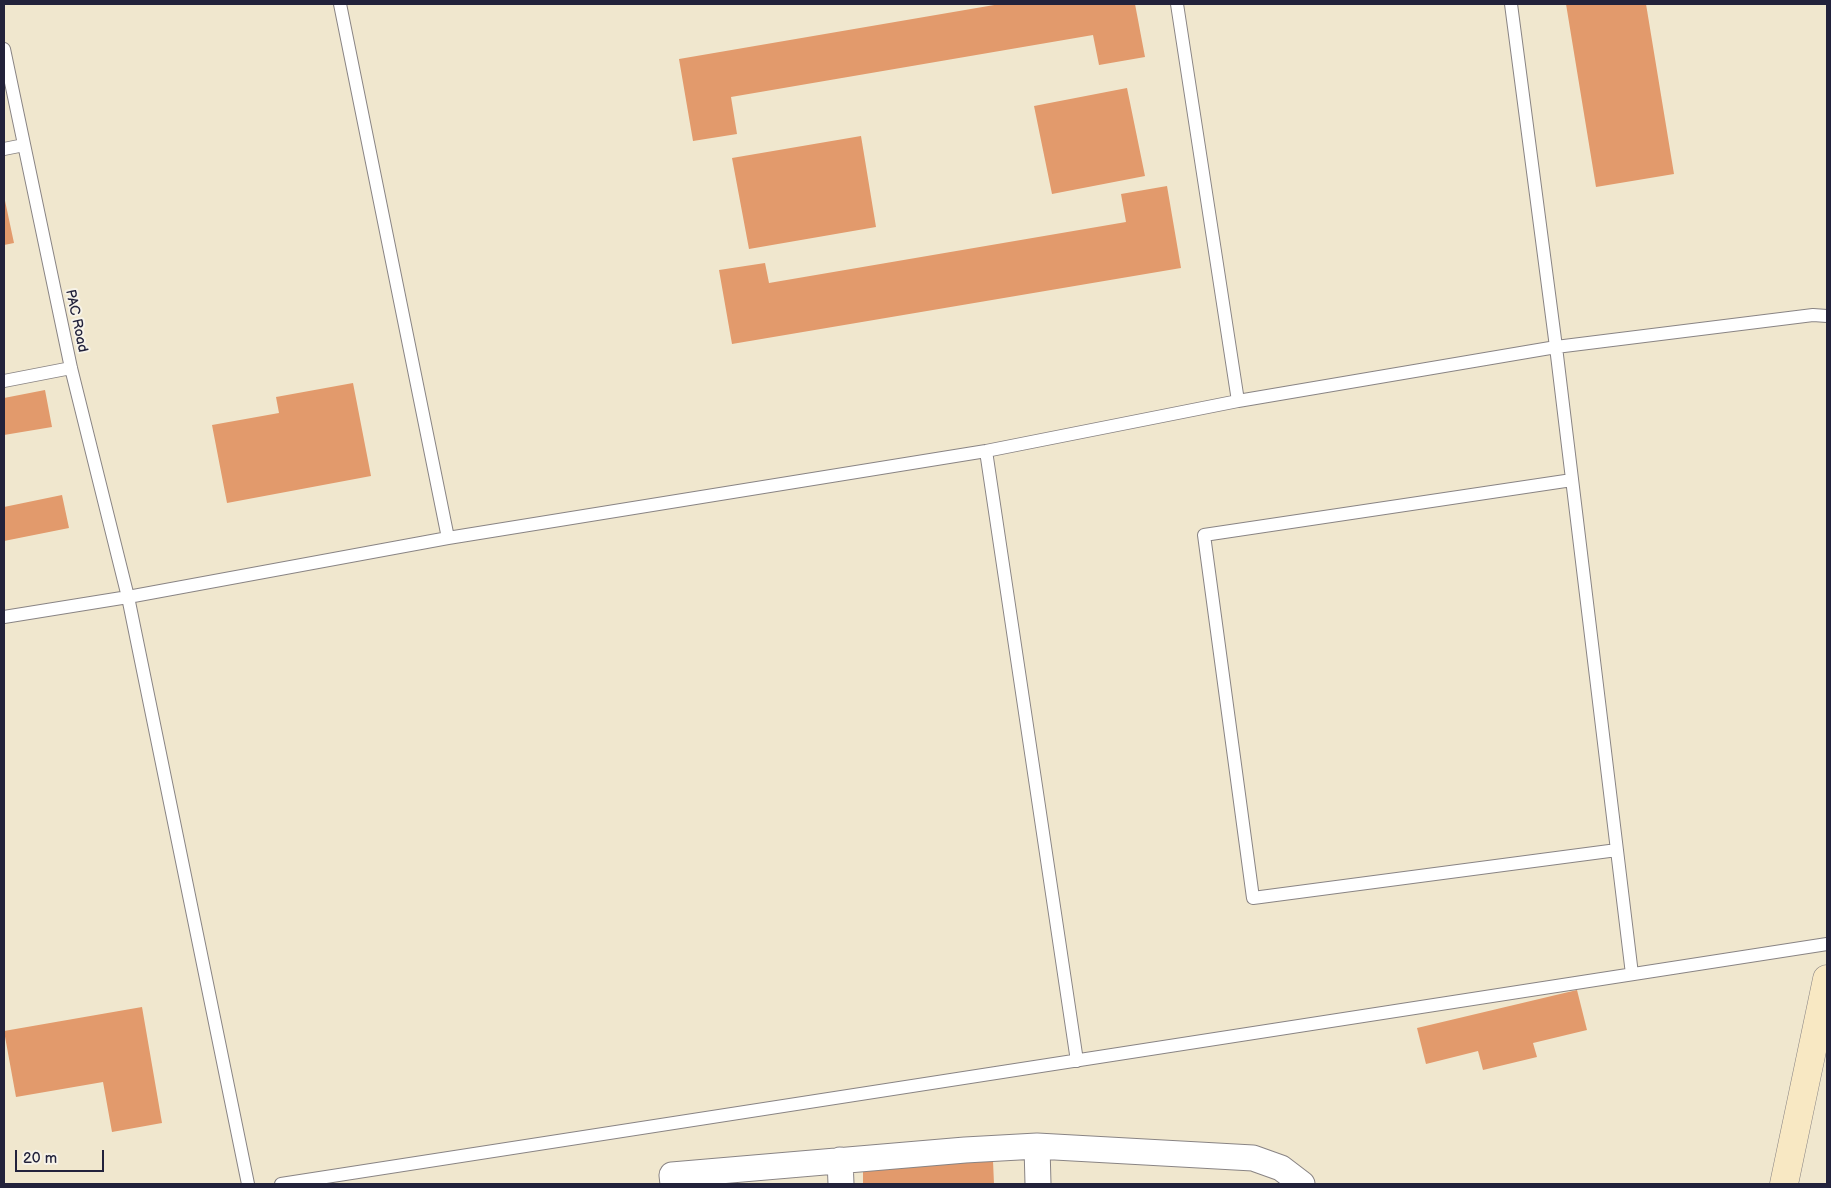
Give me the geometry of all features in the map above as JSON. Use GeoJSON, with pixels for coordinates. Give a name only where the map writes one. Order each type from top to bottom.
{"type":"FeatureCollection","features":[{"type":"Feature","properties":{"kind":"main road"},"geometry":{"type":"LineString","coordinates":[[1784,1184],[1827,979]]}},
{"type":"Feature","properties":{"kind":"street"},"geometry":{"type":"LineString","coordinates":[[1037,1146],[1038,1184]]}},
{"type":"Feature","properties":{"kind":"street"},"geometry":{"type":"LineString","coordinates":[[672,1184],[672,1175],[841,1172],[1037,1146],[1253,1158],[1281,1168],[1302,1184]]}},
{"type":"Feature","properties":{"kind":"lane"},"geometry":{"type":"LineString","coordinates":[[340,4],[448,538]]}},
{"type":"Feature","properties":{"kind":"lane"},"geometry":{"type":"LineString","coordinates":[[1177,4],[1238,401]]}},
{"type":"Feature","properties":{"kind":"lane"},"geometry":{"type":"LineString","coordinates":[[1511,4],[1556,347],[1632,974]]}},
{"type":"Feature","properties":{"kind":"lane","name":"PAC Road"},"geometry":{"type":"LineString","coordinates":[[4,49],[71,368],[128,597],[248,1184]]}},
{"type":"Feature","properties":{"kind":"lane"},"geometry":{"type":"LineString","coordinates":[[4,149],[24,145]]}},
{"type":"Feature","properties":{"kind":"lane"},"geometry":{"type":"LineString","coordinates":[[4,617],[128,597],[448,538],[986,451],[1238,401],[1556,347],[1813,315],[1827,316]]}},
{"type":"Feature","properties":{"kind":"lane"},"geometry":{"type":"LineString","coordinates":[[4,381],[71,368]]}},
{"type":"Feature","properties":{"kind":"lane"},"geometry":{"type":"LineString","coordinates":[[986,451],[1076,1060]]}},
{"type":"Feature","properties":{"kind":"lane"},"geometry":{"type":"LineString","coordinates":[[1572,480],[1204,535],[1253,898],[1617,850]]}},
{"type":"Feature","properties":{"kind":"lane"},"geometry":{"type":"LineString","coordinates":[[281,1184],[1827,944]]}},
{"type":"Feature","properties":{"kind":"building"},"geometry":{"type":"Polygon","coordinates":[[[1000,4],[1135,4],[1145,57],[1099,65],[1093,35],[731,97],[737,134],[693,141],[679,59],[1000,4]]]}},
{"type":"Feature","properties":{"kind":"building"},"geometry":{"type":"Polygon","coordinates":[[[1566,4],[1646,4],[1674,174],[1596,187],[1566,4]]]}},
{"type":"Feature","properties":{"kind":"building"},"geometry":{"type":"Polygon","coordinates":[[[1127,88],[1145,176],[1052,194],[1034,106],[1127,88]]]}},
{"type":"Feature","properties":{"kind":"building"},"geometry":{"type":"Polygon","coordinates":[[[861,136],[876,227],[749,249],[732,158],[861,136]]]}},
{"type":"Feature","properties":{"kind":"building"},"geometry":{"type":"Polygon","coordinates":[[[1167,186],[1181,268],[732,344],[719,270],[765,263],[769,283],[1126,222],[1121,194],[1167,186]]]}},
{"type":"Feature","properties":{"kind":"building"},"geometry":{"type":"Polygon","coordinates":[[[4,196],[14,243],[4,245],[4,196]]]}},
{"type":"Feature","properties":{"kind":"building"},"geometry":{"type":"Polygon","coordinates":[[[353,383],[371,476],[227,503],[212,425],[279,413],[276,397],[353,383]]]}},
{"type":"Feature","properties":{"kind":"building"},"geometry":{"type":"Polygon","coordinates":[[[45,390],[52,427],[4,435],[4,398],[45,390]]]}},
{"type":"Feature","properties":{"kind":"building"},"geometry":{"type":"Polygon","coordinates":[[[62,495],[69,528],[4,541],[4,507],[62,495]]]}},
{"type":"Feature","properties":{"kind":"building"},"geometry":{"type":"Polygon","coordinates":[[[1577,990],[1587,1030],[1533,1043],[1537,1057],[1483,1070],[1478,1051],[1426,1064],[1417,1028],[1577,990]]]}},
{"type":"Feature","properties":{"kind":"building"},"geometry":{"type":"Polygon","coordinates":[[[142,1007],[162,1123],[112,1132],[103,1082],[16,1097],[4,1031],[142,1007]]]}},
{"type":"Feature","properties":{"kind":"building"},"geometry":{"type":"Polygon","coordinates":[[[993,1161],[994,1184],[863,1184],[863,1168],[993,1161]]]}}]}
